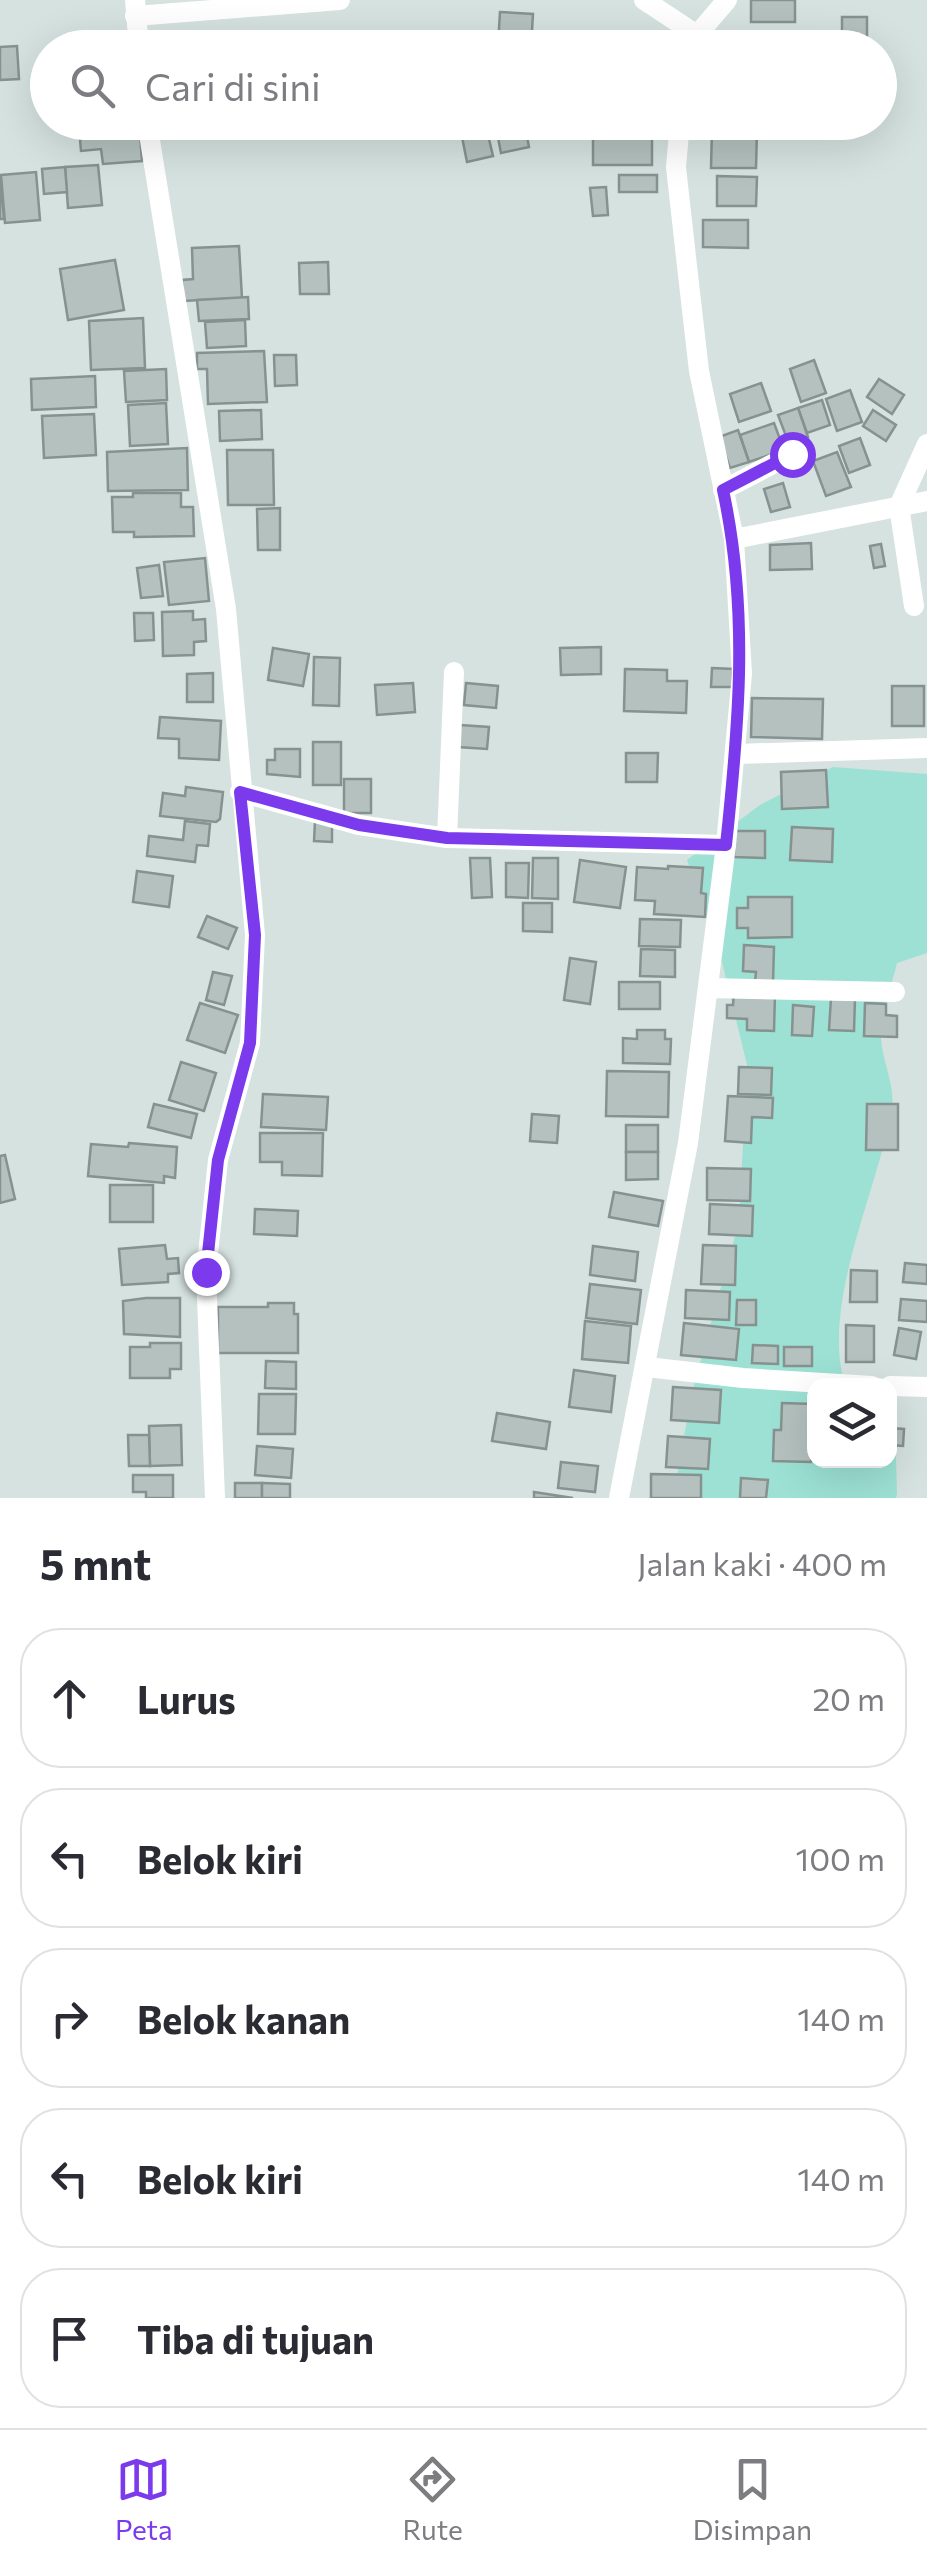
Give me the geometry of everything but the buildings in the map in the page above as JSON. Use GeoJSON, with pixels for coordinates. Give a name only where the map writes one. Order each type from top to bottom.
{"type":"FeatureCollection","features":[{"type":"Feature","properties":{"kind":"street"},"geometry":{"type":"LineString","coordinates":[[135,8],[340,0]]}},
{"type":"Feature","properties":{"kind":"street"},"geometry":{"type":"LineString","coordinates":[[644,0],[681,30]]}},
{"type":"Feature","properties":{"kind":"street"},"geometry":{"type":"LineString","coordinates":[[705,30],[727,0]]}},
{"type":"Feature","properties":{"kind":"street"},"geometry":{"type":"LineString","coordinates":[[151,140],[226,609],[255,935],[250,1043],[218,1160],[206,1272],[215,1498]]}},
{"type":"Feature","properties":{"kind":"street"},"geometry":{"type":"LineString","coordinates":[[619,1498],[688,1142],[726,845],[742,674],[734,539],[699,371],[676,168],[678,140]]}},
{"type":"Feature","properties":{"kind":"street"},"geometry":{"type":"LineString","coordinates":[[914,606],[900,506],[927,444]]}},
{"type":"Feature","properties":{"kind":"street"},"geometry":{"type":"LineString","coordinates":[[723,490],[792,454]]}},
{"type":"Feature","properties":{"kind":"street"},"geometry":{"type":"LineString","coordinates":[[734,539],[927,501]]}},
{"type":"Feature","properties":{"kind":"street"},"geometry":{"type":"LineString","coordinates":[[447,838],[454,672]]}},
{"type":"Feature","properties":{"kind":"street"},"geometry":{"type":"LineString","coordinates":[[736,754],[927,748]]}},
{"type":"Feature","properties":{"kind":"street"},"geometry":{"type":"LineString","coordinates":[[240,792],[359,825],[447,838],[726,845]]}},
{"type":"Feature","properties":{"kind":"street"},"geometry":{"type":"LineString","coordinates":[[708,988],[894,992]]}},
{"type":"Feature","properties":{"kind":"street"},"geometry":{"type":"LineString","coordinates":[[647,1367],[807,1382]]}},
{"type":"Feature","properties":{"kind":"street"},"geometry":{"type":"LineString","coordinates":[[897,1386],[927,1387]]}},
{"type":"Feature","properties":{"kind":"green space"},"geometry":{"type":"Polygon","coordinates":[[[833,767],[927,774],[927,953],[897,963],[882,1020],[892,1107],[845,1283],[839,1353],[844,1378],[807,1378],[807,1468],[896,1468],[896,1498],[673,1498],[692,1392],[739,1222],[747,1065],[722,962],[687,860],[760,805],[833,767]]]}},
{"type":"Feature","properties":{"kind":"route"},"geometry":{"type":"LineString","coordinates":[[206,1272],[218,1160],[250,1043],[255,935],[240,792],[359,825],[447,838],[726,845],[742,674],[734,539],[723,490],[792,454]]}}]}
